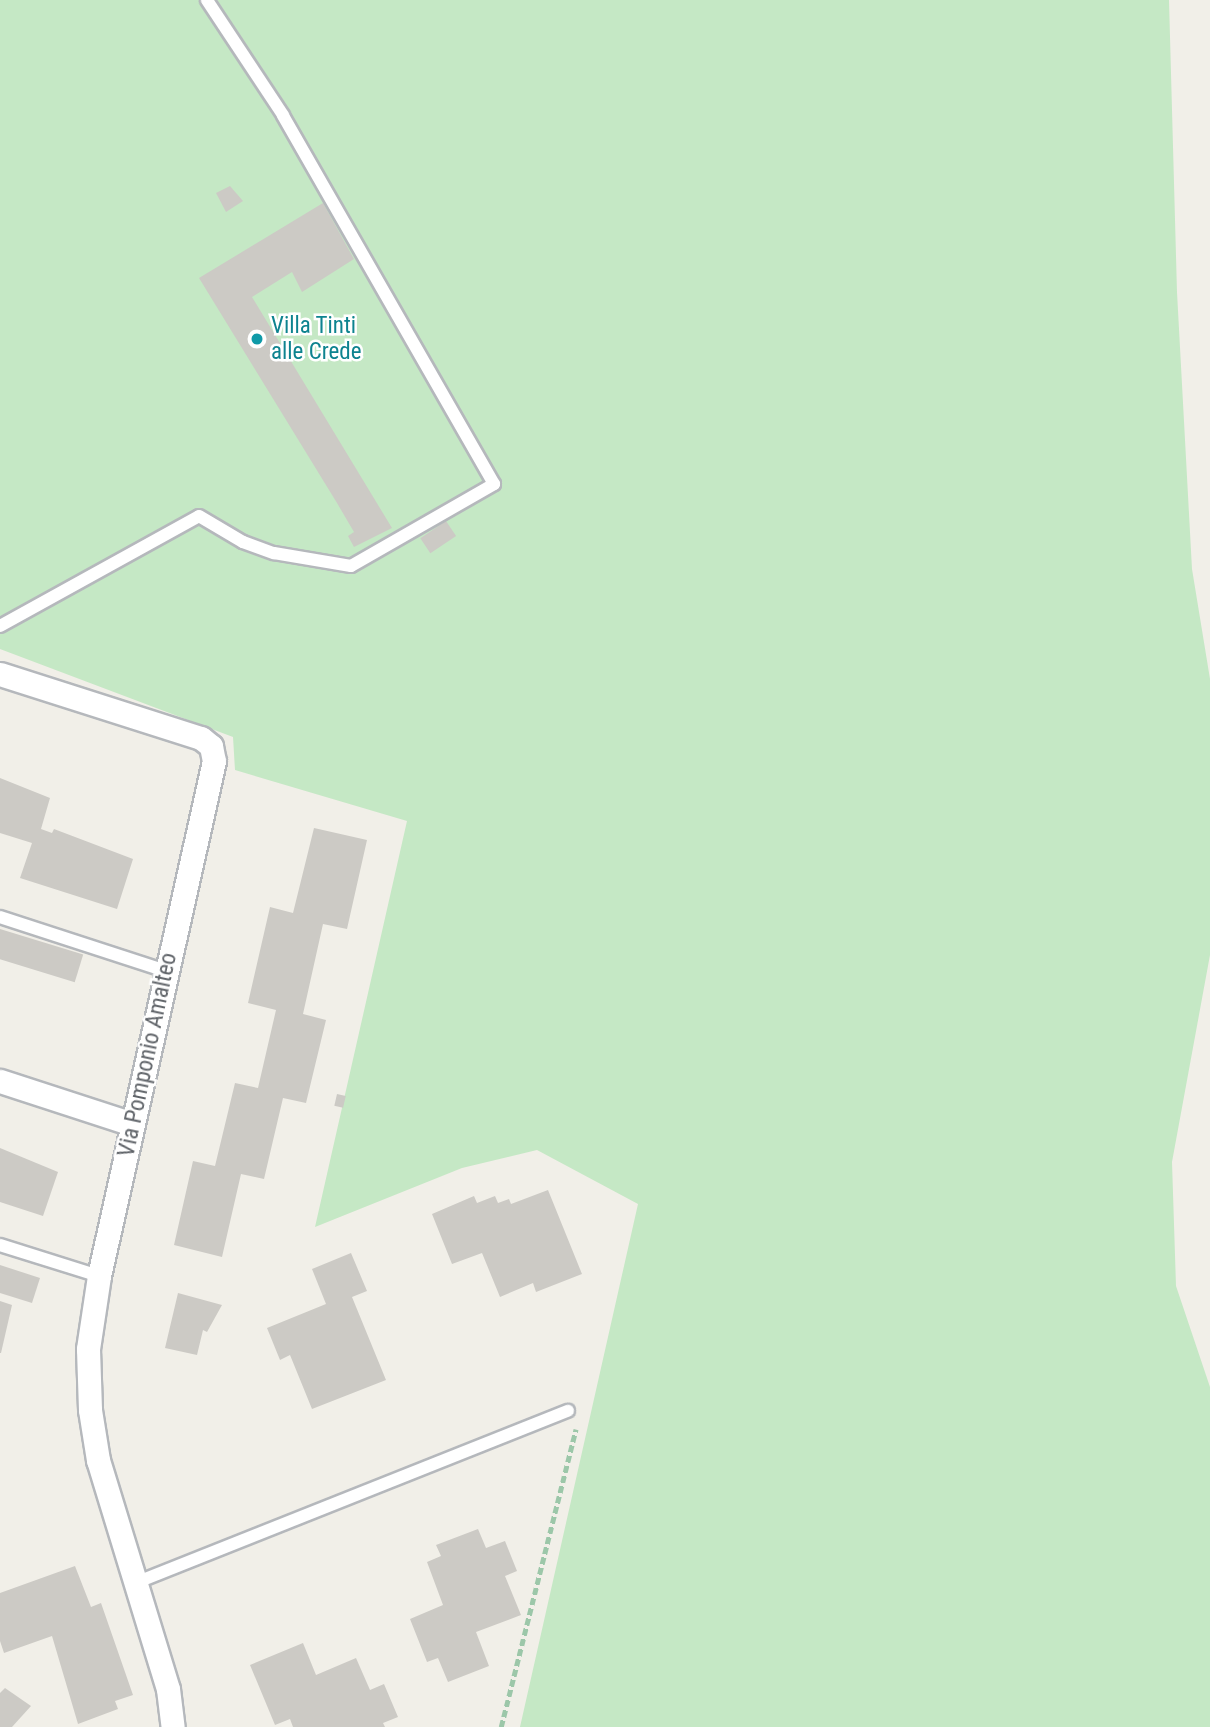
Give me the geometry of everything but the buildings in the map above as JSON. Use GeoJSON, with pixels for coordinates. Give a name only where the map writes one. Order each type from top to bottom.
{"type":"FeatureCollection","features":[{"type":"Feature","properties":{"kind":"street","name":"Via Pomponio Amalteo"},"geometry":{"type":"LineString","coordinates":[[0,674],[201,738],[211,746],[214,761],[99,1276],[88,1349],[90,1410],[98,1460],[168,1689],[173,1727]]}},
{"type":"Feature","properties":{"kind":"street"},"geometry":{"type":"LineString","coordinates":[[0,1081],[132,1124]]}},
{"type":"Feature","properties":{"kind":"lane"},"geometry":{"type":"LineString","coordinates":[[0,626],[199,516],[243,542],[274,553],[351,566],[363,563],[494,484],[283,116],[207,0]]}},
{"type":"Feature","properties":{"kind":"lane"},"geometry":{"type":"LineString","coordinates":[[0,917],[166,971]]}},
{"type":"Feature","properties":{"kind":"lane"},"geometry":{"type":"LineString","coordinates":[[0,1245],[99,1276]]}},
{"type":"Feature","properties":{"kind":"lane"},"geometry":{"type":"LineString","coordinates":[[135,1583],[568,1411]]}},
{"type":"Feature","properties":{"kind":"path"},"geometry":{"type":"LineString","coordinates":[[501,1727],[576,1428],[568,1411]]}},
{"type":"Feature","properties":{"kind":"green space"},"geometry":{"type":"Polygon","coordinates":[[[0,0],[1169,0],[1177,292],[1192,569],[1210,679],[1210,955],[1172,1162],[1176,1286],[1210,1387],[1210,1727],[520,1727],[638,1204],[537,1150],[462,1168],[315,1227],[407,821],[235,770],[233,737],[0,649],[0,0]]]}},
{"type":"Feature","properties":{"kind":"place","name":"Villa Tinti alle Crede"},"geometry":{"type":"Point","coordinates":[257,339]}}]}
